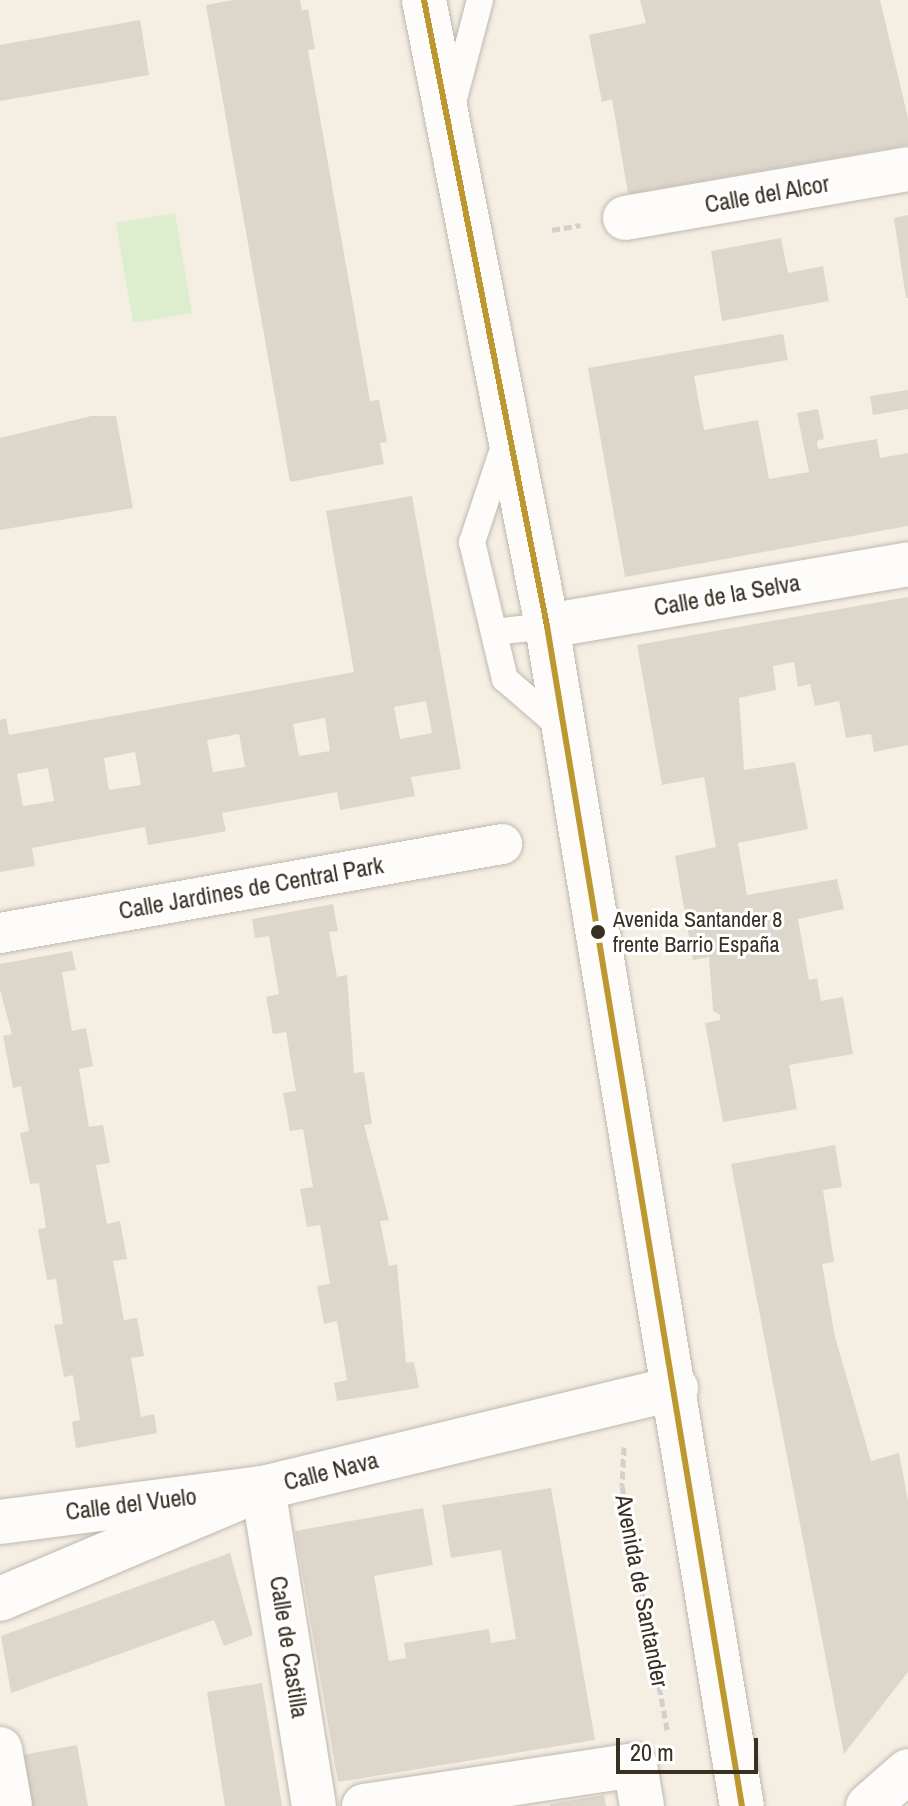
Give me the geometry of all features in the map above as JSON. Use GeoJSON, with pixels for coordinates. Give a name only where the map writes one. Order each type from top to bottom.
{"type":"FeatureCollection","features":[{"type":"Feature","properties":{"kind":"street"},"geometry":{"type":"LineString","coordinates":[[424,0],[450,117],[547,626],[676,1388],[742,1806]]}},
{"type":"Feature","properties":{"kind":"street","name":"Calle del Alcor"},"geometry":{"type":"LineString","coordinates":[[625,218],[908,169]]}},
{"type":"Feature","properties":{"kind":"street","name":"Calle de la Selva"},"geometry":{"type":"LineString","coordinates":[[547,626],[908,564]]}},
{"type":"Feature","properties":{"kind":"street","name":"Calle Jardines de Central Park"},"geometry":{"type":"LineString","coordinates":[[0,933],[502,844]]}},
{"type":"Feature","properties":{"kind":"street","name":"Calle Nava"},"geometry":{"type":"LineString","coordinates":[[0,1599],[263,1488],[676,1388]]}},
{"type":"Feature","properties":{"kind":"street","name":"Calle del Vuelo"},"geometry":{"type":"LineString","coordinates":[[0,1522],[263,1488]]}},
{"type":"Feature","properties":{"kind":"street","name":"Calle de Castilla"},"geometry":{"type":"LineString","coordinates":[[263,1488],[314,1806]]}},
{"type":"Feature","properties":{"kind":"street"},"geometry":{"type":"LineString","coordinates":[[0,1749],[10,1806]]}},
{"type":"Feature","properties":{"kind":"street"},"geometry":{"type":"LineString","coordinates":[[868,1806],[908,1771]]}},
{"type":"Feature","properties":{"kind":"street"},"geometry":{"type":"LineString","coordinates":[[364,1806],[649,1772]]}},
{"type":"Feature","properties":{"kind":"lane"},"geometry":{"type":"LineString","coordinates":[[450,117],[480,0]]}},
{"type":"Feature","properties":{"kind":"lane"},"geometry":{"type":"LineString","coordinates":[[510,429],[472,542],[505,679],[564,730]]}},
{"type":"Feature","properties":{"kind":"lane"},"geometry":{"type":"LineString","coordinates":[[494,632],[547,626]]}},
{"type":"Feature","properties":{"kind":"path","name":"Avenida de Santander"},"geometry":{"type":"LineString","coordinates":[[625,1439],[622,1486],[649,1772]]}},
{"type":"Feature","properties":{"kind":"green space"},"geometry":{"type":"Polygon","coordinates":[[[175,213],[192,313],[133,323],[116,223],[175,213]]]}},
{"type":"Feature","properties":{"kind":"building"},"geometry":{"type":"Polygon","coordinates":[[[233,0],[300,0],[302,11],[308,9],[315,49],[308,50],[370,401],[379,400],[387,442],[380,443],[384,464],[290,482],[206,5],[233,0]]]}},
{"type":"Feature","properties":{"kind":"building"},"geometry":{"type":"Polygon","coordinates":[[[640,0],[880,0],[908,118],[908,145],[628,194],[612,99],[602,102],[589,35],[646,23],[640,0]]]}},
{"type":"Feature","properties":{"kind":"building"},"geometry":{"type":"Polygon","coordinates":[[[140,20],[149,75],[0,101],[0,45],[140,20]]]}},
{"type":"Feature","properties":{"kind":"building"},"geometry":{"type":"Polygon","coordinates":[[[908,215],[908,298],[906,298],[894,218],[908,215]]]}},
{"type":"Feature","properties":{"kind":"building"},"geometry":{"type":"Polygon","coordinates":[[[781,238],[788,273],[823,266],[829,301],[722,321],[711,251],[781,238]]]}},
{"type":"Feature","properties":{"kind":"building"},"geometry":{"type":"Polygon","coordinates":[[[783,334],[788,360],[694,376],[704,430],[758,420],[769,479],[809,472],[797,413],[818,409],[824,439],[817,441],[818,449],[877,439],[880,458],[908,453],[908,526],[625,577],[588,368],[783,334]]]}},
{"type":"Feature","properties":{"kind":"building"},"geometry":{"type":"Polygon","coordinates":[[[908,390],[908,409],[873,415],[870,396],[908,390]]]}},
{"type":"Feature","properties":{"kind":"building"},"geometry":{"type":"Polygon","coordinates":[[[91,416],[116,416],[133,508],[0,530],[0,438],[91,416]]]}},
{"type":"Feature","properties":{"kind":"building"},"geometry":{"type":"Polygon","coordinates":[[[412,496],[461,769],[411,777],[415,796],[340,810],[337,792],[222,813],[226,831],[206,835],[148,845],[145,827],[32,848],[35,866],[0,872],[0,720],[6,718],[9,735],[354,672],[326,511],[412,496]],[[426,701],[394,707],[400,739],[432,733],[426,701]],[[325,718],[293,724],[299,756],[330,751],[325,718]],[[239,734],[207,740],[213,772],[245,767],[239,734]],[[135,752],[104,758],[109,790],[141,785],[135,752]],[[48,768],[17,774],[23,806],[54,801],[48,768]]]}},
{"type":"Feature","properties":{"kind":"building"},"geometry":{"type":"Polygon","coordinates":[[[908,597],[908,745],[874,752],[871,734],[846,738],[839,701],[815,706],[810,684],[798,687],[794,662],[773,666],[776,690],[739,698],[744,770],[795,762],[808,829],[738,843],[747,895],[837,879],[844,909],[798,919],[809,980],[817,978],[821,1001],[843,997],[853,1054],[789,1065],[797,1109],[723,1122],[705,1023],[720,1020],[720,1015],[713,1011],[709,957],[693,960],[675,856],[716,847],[704,777],[662,785],[637,645],[908,597]]]}},
{"type":"Feature","properties":{"kind":"building"},"geometry":{"type":"Polygon","coordinates":[[[333,904],[338,931],[329,932],[337,977],[347,975],[354,1073],[364,1072],[372,1124],[364,1125],[389,1220],[380,1221],[389,1266],[397,1264],[406,1363],[414,1362],[419,1388],[337,1401],[334,1383],[347,1380],[337,1321],[324,1324],[317,1286],[330,1284],[320,1225],[307,1227],[300,1189],[313,1187],[303,1129],[290,1131],[283,1093],[296,1091],[286,1032],[273,1034],[266,997],[279,994],[269,936],[255,938],[252,919],[333,904]]]}},
{"type":"Feature","properties":{"kind":"building"},"geometry":{"type":"Polygon","coordinates":[[[72,951],[76,970],[62,972],[72,1031],[86,1028],[93,1066],[79,1069],[89,1127],[103,1125],[110,1163],[96,1165],[107,1224],[120,1221],[127,1259],[113,1261],[124,1320],[137,1318],[144,1356],[131,1358],[141,1417],[154,1414],[157,1433],[76,1448],[72,1422],[80,1420],[73,1375],[64,1377],[54,1325],[63,1324],[56,1279],[47,1280],[38,1229],[46,1228],[39,1183],[30,1184],[20,1133],[29,1131],[21,1086],[13,1088],[3,1036],[12,1034],[0,990],[0,964],[72,951]]]}},
{"type":"Feature","properties":{"kind":"building"},"geometry":{"type":"Polygon","coordinates":[[[835,1145],[842,1187],[823,1190],[834,1262],[822,1264],[835,1337],[871,1461],[899,1453],[908,1501],[908,1672],[844,1754],[731,1164],[835,1145]]]}},
{"type":"Feature","properties":{"kind":"building"},"geometry":{"type":"Polygon","coordinates":[[[551,1488],[595,1740],[338,1782],[295,1531],[423,1508],[433,1565],[374,1576],[389,1661],[406,1658],[404,1643],[489,1629],[491,1643],[516,1639],[501,1550],[451,1558],[442,1505],[551,1488]]]}},
{"type":"Feature","properties":{"kind":"building"},"geometry":{"type":"Polygon","coordinates":[[[230,1553],[253,1635],[224,1646],[214,1620],[11,1693],[1,1636],[230,1553]]]}},
{"type":"Feature","properties":{"kind":"building"},"geometry":{"type":"Polygon","coordinates":[[[262,1683],[282,1806],[225,1806],[207,1692],[262,1683]]]}},
{"type":"Feature","properties":{"kind":"building"},"geometry":{"type":"Polygon","coordinates":[[[77,1745],[88,1806],[31,1806],[22,1755],[77,1745]]]}},
{"type":"Feature","properties":{"kind":"building"},"geometry":{"type":"Polygon","coordinates":[[[604,1795],[606,1806],[550,1806],[550,1804],[604,1795]]]}},
{"type":"Feature","properties":{"kind":"transit line"},"geometry":{"type":"LineString","coordinates":[[424,0],[547,626],[742,1806]]}},
{"type":"Feature","properties":{"kind":"place","name":"Avenida Santander 8 frente Barrio España"},"geometry":{"type":"Point","coordinates":[598,932]}}]}
